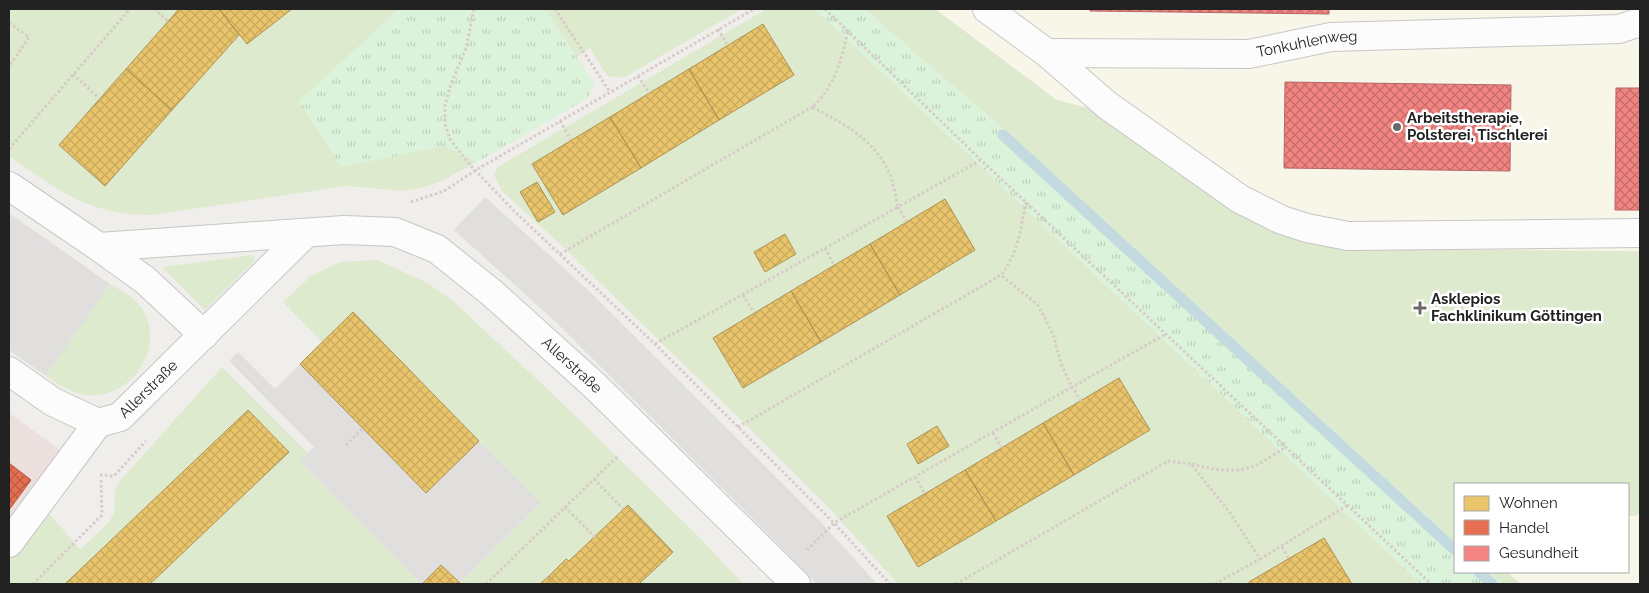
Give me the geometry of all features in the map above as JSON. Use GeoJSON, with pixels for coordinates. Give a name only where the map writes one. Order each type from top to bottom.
{"type":"FeatureCollection","features":[{"type":"Feature","properties":{"kind":"street"},"geometry":{"type":"LineString","coordinates":[[987,9],[1047,53],[1107,105],[1240,199],[1275,217],[1307,228],[1348,236],[1640,233]]}},
{"type":"Feature","properties":{"kind":"street","name":"Tonkuhlenweg"},"geometry":{"type":"LineString","coordinates":[[1047,53],[1249,54],[1331,37],[1619,29],[1640,22]]}},
{"type":"Feature","properties":{"kind":"street"},"geometry":{"type":"LineString","coordinates":[[9,186],[145,280],[204,335]]}},
{"type":"Feature","properties":{"kind":"street","name":"Allerstraße"},"geometry":{"type":"LineString","coordinates":[[99,247],[344,230],[395,232],[437,248],[485,287],[642,432],[793,580]]}},
{"type":"Feature","properties":{"kind":"street","name":"Allerstraße"},"geometry":{"type":"LineString","coordinates":[[98,423],[120,417],[306,233]]}},
{"type":"Feature","properties":{"kind":"street"},"geometry":{"type":"LineString","coordinates":[[9,370],[53,402],[98,423],[9,543]]}},
{"type":"Feature","properties":{"kind":"path"},"geometry":{"type":"LineString","coordinates":[[9,149],[130,9]]}},
{"type":"Feature","properties":{"kind":"path"},"geometry":{"type":"LineString","coordinates":[[154,9],[168,21]]}},
{"type":"Feature","properties":{"kind":"path"},"geometry":{"type":"LineString","coordinates":[[474,9],[466,48],[451,84],[445,106],[445,124],[450,139],[514,210],[655,344],[834,523],[890,584]]}},
{"type":"Feature","properties":{"kind":"path"},"geometry":{"type":"LineString","coordinates":[[555,9],[610,92]]}},
{"type":"Feature","properties":{"kind":"path"},"geometry":{"type":"LineString","coordinates":[[395,232],[405,204],[444,192],[476,170],[754,9]]}},
{"type":"Feature","properties":{"kind":"path"},"geometry":{"type":"LineString","coordinates":[[825,9],[981,160],[1431,584]]}},
{"type":"Feature","properties":{"kind":"path"},"geometry":{"type":"LineString","coordinates":[[9,23],[29,37],[9,67]]}},
{"type":"Feature","properties":{"kind":"path"},"geometry":{"type":"LineString","coordinates":[[718,29],[728,46]]}},
{"type":"Feature","properties":{"kind":"path"},"geometry":{"type":"LineString","coordinates":[[560,254],[812,107],[822,98],[837,74],[848,32]]}},
{"type":"Feature","properties":{"kind":"path"},"geometry":{"type":"LineString","coordinates":[[73,74],[100,99]]}},
{"type":"Feature","properties":{"kind":"path"},"geometry":{"type":"LineString","coordinates":[[638,76],[649,93]]}},
{"type":"Feature","properties":{"kind":"path"},"geometry":{"type":"LineString","coordinates":[[812,107],[847,125],[871,146],[883,161],[891,179],[898,208],[907,222]]}},
{"type":"Feature","properties":{"kind":"path"},"geometry":{"type":"LineString","coordinates":[[560,121],[571,140]]}},
{"type":"Feature","properties":{"kind":"path"},"geometry":{"type":"LineString","coordinates":[[655,344],[981,160]]}},
{"type":"Feature","properties":{"kind":"path"},"geometry":{"type":"LineString","coordinates":[[738,428],[1001,275],[1011,262],[1018,243],[1026,202]]}},
{"type":"Feature","properties":{"kind":"path"},"geometry":{"type":"LineString","coordinates":[[825,248],[834,265]]}},
{"type":"Feature","properties":{"kind":"path"},"geometry":{"type":"LineString","coordinates":[[1001,275],[1037,304],[1054,337],[1061,364],[1080,401]]}},
{"type":"Feature","properties":{"kind":"path"},"geometry":{"type":"LineString","coordinates":[[743,295],[754,313]]}},
{"type":"Feature","properties":{"kind":"path"},"geometry":{"type":"LineString","coordinates":[[793,580],[808,549],[834,523],[1166,334]]}},
{"type":"Feature","properties":{"kind":"path"},"geometry":{"type":"LineString","coordinates":[[346,445],[363,428]]}},
{"type":"Feature","properties":{"kind":"path"},"geometry":{"type":"LineString","coordinates":[[486,584],[642,432]]}},
{"type":"Feature","properties":{"kind":"path"},"geometry":{"type":"LineString","coordinates":[[993,433],[1002,448]]}},
{"type":"Feature","properties":{"kind":"path"},"geometry":{"type":"LineString","coordinates":[[73,456],[100,476],[114,476],[147,440]]}},
{"type":"Feature","properties":{"kind":"path"},"geometry":{"type":"LineString","coordinates":[[956,584],[1168,461],[1213,469],[1234,470],[1253,466],[1286,447]]}},
{"type":"Feature","properties":{"kind":"path"},"geometry":{"type":"LineString","coordinates":[[1191,464],[1230,513],[1260,559]]}},
{"type":"Feature","properties":{"kind":"path"},"geometry":{"type":"LineString","coordinates":[[33,584],[102,516],[100,476],[103,467]]}},
{"type":"Feature","properties":{"kind":"path"},"geometry":{"type":"LineString","coordinates":[[915,477],[925,494]]}},
{"type":"Feature","properties":{"kind":"path"},"geometry":{"type":"LineString","coordinates":[[594,479],[623,509]]}},
{"type":"Feature","properties":{"kind":"path"},"geometry":{"type":"LineString","coordinates":[[1216,584],[1282,547],[1348,505]]}},
{"type":"Feature","properties":{"kind":"path"},"geometry":{"type":"LineString","coordinates":[[565,507],[595,537]]}},
{"type":"Feature","properties":{"kind":"path"},"geometry":{"type":"LineString","coordinates":[[1282,547],[1289,559]]}},
{"type":"Feature","properties":{"kind":"shaded area","name":"Asklepios Fachklinikum Göttingen"},"geometry":{"type":"Polygon","coordinates":[[[864,9],[1640,9],[1640,584],[1502,584],[1489,573],[1629,573],[1629,483],[1454,483],[1454,541],[1007,132],[864,9]]]}},
{"type":"Feature","properties":{"kind":"shaded area"},"geometry":{"type":"Polygon","coordinates":[[[485,197],[589,291],[820,521],[877,584],[816,584],[559,325],[454,230],[485,197]]]}},
{"type":"Feature","properties":{"kind":"shaded area"},"geometry":{"type":"Polygon","coordinates":[[[9,213],[110,284],[46,376],[9,350],[9,213]]]}},
{"type":"Feature","properties":{"kind":"shaded area"},"geometry":{"type":"Polygon","coordinates":[[[238,352],[275,389],[300,364],[426,493],[479,441],[541,503],[460,583],[441,565],[421,584],[300,461],[314,447],[229,361],[238,352]]]}},
{"type":"Feature","properties":{"kind":"shaded area"},"geometry":{"type":"Polygon","coordinates":[[[9,413],[60,450],[9,522],[9,413]]]}},
{"type":"Feature","properties":{"kind":"green space"},"geometry":{"type":"Polygon","coordinates":[[[9,9],[742,9],[623,78],[607,76],[590,48],[577,57],[594,83],[588,98],[477,162],[428,186],[404,191],[346,186],[151,215],[129,214],[91,205],[59,190],[9,156],[9,9]]]}},
{"type":"Feature","properties":{"kind":"green space"},"geometry":{"type":"Polygon","coordinates":[[[399,9],[545,9],[594,83],[588,98],[477,162],[445,146],[341,167],[299,101],[399,9]]]}},
{"type":"Feature","properties":{"kind":"green space"},"geometry":{"type":"Polygon","coordinates":[[[762,9],[815,9],[1421,584],[898,584],[831,510],[738,417],[561,245],[502,191],[494,174],[498,167],[763,11],[762,9]]]}},
{"type":"Feature","properties":{"kind":"green space"},"geometry":{"type":"Polygon","coordinates":[[[815,9],[864,9],[1007,132],[1454,541],[1454,573],[1489,573],[1502,584],[1421,584],[815,9]]]}},
{"type":"Feature","properties":{"kind":"green space"},"geometry":{"type":"Polygon","coordinates":[[[864,9],[935,9],[1057,100],[1096,110],[1245,216],[1367,249],[1640,251],[1640,513],[1636,516],[1629,516],[1629,483],[1454,483],[1454,521],[1452,522],[1454,523],[1454,541],[1007,132],[864,9]]]}},
{"type":"Feature","properties":{"kind":"green space"},"geometry":{"type":"Polygon","coordinates":[[[9,249],[93,308],[110,284],[136,302],[143,310],[150,338],[143,364],[135,375],[113,391],[99,395],[77,393],[46,376],[64,350],[9,249]]]}},
{"type":"Feature","properties":{"kind":"green space"},"geometry":{"type":"Polygon","coordinates":[[[254,255],[255,260],[205,310],[162,267],[254,255]]]}},
{"type":"Feature","properties":{"kind":"green space"},"geometry":{"type":"Polygon","coordinates":[[[377,260],[426,282],[453,301],[558,399],[698,536],[743,584],[459,584],[541,503],[353,313],[322,342],[283,302],[311,276],[340,262],[377,260]]]}},
{"type":"Feature","properties":{"kind":"green space"},"geometry":{"type":"Polygon","coordinates":[[[222,367],[308,453],[300,461],[421,584],[9,584],[9,560],[45,509],[80,549],[100,531],[113,515],[117,485],[222,367]]]}},
{"type":"Feature","properties":{"kind":"green space"},"geometry":{"type":"Polygon","coordinates":[[[1489,573],[1508,573],[1521,584],[1502,584],[1489,573]]]}},
{"type":"Feature","properties":{"kind":"building: Wohnen"},"geometry":{"type":"Polygon","coordinates":[[[179,9],[219,9],[239,35],[172,110],[126,69],[179,9]]]}},
{"type":"Feature","properties":{"kind":"building: Wohnen"},"geometry":{"type":"Polygon","coordinates":[[[219,9],[292,9],[247,44],[219,9]]]}},
{"type":"Feature","properties":{"kind":"building: Wohnen"},"geometry":{"type":"Polygon","coordinates":[[[763,24],[794,75],[719,120],[689,69],[763,24]]]}},
{"type":"Feature","properties":{"kind":"building: Wohnen"},"geometry":{"type":"Polygon","coordinates":[[[126,69],[172,110],[105,186],[59,145],[126,69]]]}},
{"type":"Feature","properties":{"kind":"building: Wohnen"},"geometry":{"type":"Polygon","coordinates":[[[689,69],[719,120],[641,168],[610,117],[689,69]]]}},
{"type":"Feature","properties":{"kind":"building: Wohnen"},"geometry":{"type":"Polygon","coordinates":[[[610,117],[641,168],[563,215],[532,164],[610,117]]]}},
{"type":"Feature","properties":{"kind":"building: Wohnen"},"geometry":{"type":"Polygon","coordinates":[[[537,182],[555,212],[538,222],[520,192],[537,182]]]}},
{"type":"Feature","properties":{"kind":"building: Wohnen"},"geometry":{"type":"Polygon","coordinates":[[[945,199],[975,250],[900,295],[870,244],[945,199]]]}},
{"type":"Feature","properties":{"kind":"building: Wohnen"},"geometry":{"type":"Polygon","coordinates":[[[785,234],[796,254],[765,272],[754,252],[785,234]]]}},
{"type":"Feature","properties":{"kind":"building: Wohnen"},"geometry":{"type":"Polygon","coordinates":[[[870,244],[900,295],[821,342],[791,291],[870,244]]]}},
{"type":"Feature","properties":{"kind":"building: Wohnen"},"geometry":{"type":"Polygon","coordinates":[[[791,291],[821,342],[743,388],[713,338],[791,291]]]}},
{"type":"Feature","properties":{"kind":"building: Wohnen"},"geometry":{"type":"Polygon","coordinates":[[[353,312],[479,441],[426,493],[300,364],[353,312]]]}},
{"type":"Feature","properties":{"kind":"building: Wohnen"},"geometry":{"type":"Polygon","coordinates":[[[1119,378],[1150,430],[1074,475],[1043,423],[1119,378]]]}},
{"type":"Feature","properties":{"kind":"building: Wohnen"},"geometry":{"type":"Polygon","coordinates":[[[248,410],[289,452],[150,584],[65,584],[248,410]]]}},
{"type":"Feature","properties":{"kind":"building: Wohnen"},"geometry":{"type":"Polygon","coordinates":[[[1043,423],[1074,475],[996,521],[965,470],[1043,423]]]}},
{"type":"Feature","properties":{"kind":"building: Wohnen"},"geometry":{"type":"Polygon","coordinates":[[[937,426],[949,446],[918,464],[907,444],[937,426]]]}},
{"type":"Feature","properties":{"kind":"building: Wohnen"},"geometry":{"type":"Polygon","coordinates":[[[965,470],[996,521],[918,567],[887,516],[965,470]]]}},
{"type":"Feature","properties":{"kind":"building: Wohnen"},"geometry":{"type":"Polygon","coordinates":[[[628,505],[673,552],[639,584],[557,584],[549,576],[566,559],[569,561],[628,505]]]}},
{"type":"Feature","properties":{"kind":"building: Wohnen"},"geometry":{"type":"Polygon","coordinates":[[[1324,538],[1352,584],[1250,584],[1249,582],[1324,538]]]}},
{"type":"Feature","properties":{"kind":"building: Wohnen"},"geometry":{"type":"Polygon","coordinates":[[[441,565],[460,583],[422,584],[441,565]]]}},
{"type":"Feature","properties":{"kind":"building: Wohnen"},"geometry":{"type":"Polygon","coordinates":[[[549,576],[557,584],[540,584],[549,576]]]}},
{"type":"Feature","properties":{"kind":"building: Handel"},"geometry":{"type":"Polygon","coordinates":[[[9,463],[31,480],[9,510],[9,463]]]}},
{"type":"Feature","properties":{"kind":"building: Gesundheit"},"geometry":{"type":"Polygon","coordinates":[[[1090,9],[1329,9],[1329,14],[1090,11],[1090,9]]]}},
{"type":"Feature","properties":{"kind":"building: Gesundheit","name":"Arbeitstherapie, Polsterei, Tischlerei"},"geometry":{"type":"Polygon","coordinates":[[[1285,82],[1511,85],[1510,171],[1284,168],[1285,82]]]}},
{"type":"Feature","properties":{"kind":"building: Gesundheit"},"geometry":{"type":"Polygon","coordinates":[[[1616,88],[1640,88],[1640,210],[1615,210],[1616,88]]]}},
{"type":"Feature","properties":{"kind":"waterway"},"geometry":{"type":"LineString","coordinates":[[1003,135],[1454,549]]}},
{"type":"Feature","properties":{"kind":"waterway"},"geometry":{"type":"LineString","coordinates":[[1480,573],[1492,584]]}},
{"type":"Feature","properties":{"kind":"place","name":"Arbeitstherapie, Polsterei, Tischlerei"},"geometry":{"type":"Point","coordinates":[1397,127]}},
{"type":"Feature","properties":{"kind":"place","name":"Asklepios Fachklinikum Göttingen"},"geometry":{"type":"Point","coordinates":[1420,308]}}]}
